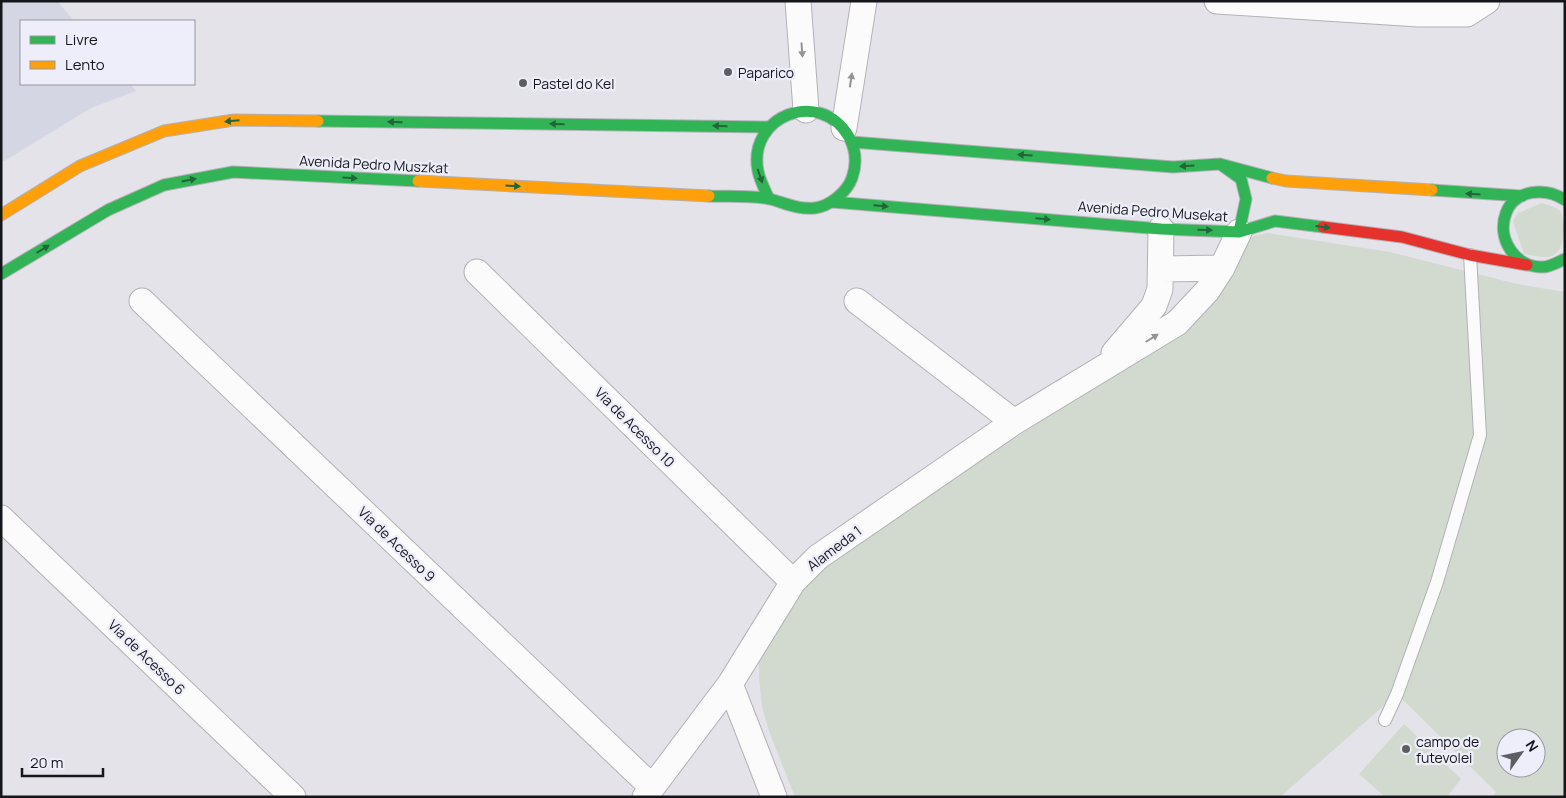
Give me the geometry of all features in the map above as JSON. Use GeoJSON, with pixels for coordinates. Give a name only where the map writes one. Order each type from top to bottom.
{"type":"FeatureCollection","features":[{"type":"Feature","properties":{"kind":"street"},"geometry":{"type":"LineString","coordinates":[[798,1],[806,110]]}},
{"type":"Feature","properties":{"kind":"street"},"geometry":{"type":"LineString","coordinates":[[864,1],[848,135],[855,168],[851,181],[832,202],[820,208],[806,210],[792,208],[769,199],[757,167],[757,153],[761,139],[768,127],[786,115],[806,110],[820,112],[833,118],[848,135],[1173,167],[1220,164],[1286,181],[1522,196],[1539,191],[1552,183]]}},
{"type":"Feature","properties":{"kind":"street"},"geometry":{"type":"LineString","coordinates":[[1217,1],[1419,14],[1466,14],[1487,1]]}},
{"type":"Feature","properties":{"kind":"street"},"geometry":{"type":"LineString","coordinates":[[1,215],[80,166],[164,131],[234,120],[768,127]]}},
{"type":"Feature","properties":{"kind":"street"},"geometry":{"type":"LineString","coordinates":[[1220,164],[1241,179],[1246,199],[1239,232]]}},
{"type":"Feature","properties":{"kind":"street","name":"Avenida Pedro Muszkat"},"geometry":{"type":"LineString","coordinates":[[1,274],[108,210],[164,185],[233,172],[769,199]]}},
{"type":"Feature","properties":{"kind":"street"},"geometry":{"type":"LineString","coordinates":[[1539,191],[1552,193],[1565,200]]}},
{"type":"Feature","properties":{"kind":"street"},"geometry":{"type":"LineString","coordinates":[[1522,196],[1508,209],[1502,231],[1510,253],[1517,260],[1551,267]]}},
{"type":"Feature","properties":{"kind":"street","name":"Avenida Pedro Musekat"},"geometry":{"type":"LineString","coordinates":[[832,202],[1161,229],[1239,232],[1275,221],[1402,237],[1470,255],[1551,267]]}},
{"type":"Feature","properties":{"kind":"street","name":"Alameda 1"},"geometry":{"type":"LineString","coordinates":[[1096,373],[1154,306],[1160,289],[1162,270],[1161,229]]}},
{"type":"Feature","properties":{"kind":"street","name":"Alameda 1"},"geometry":{"type":"LineString","coordinates":[[648,792],[730,684],[792,582],[818,557],[1014,422],[1176,323],[1207,291],[1222,268],[1239,232]]}},
{"type":"Feature","properties":{"kind":"street"},"geometry":{"type":"LineString","coordinates":[[1162,270],[1222,268]]}},
{"type":"Feature","properties":{"kind":"street","name":"Via de Acesso 10"},"geometry":{"type":"LineString","coordinates":[[477,272],[792,582]]}},
{"type":"Feature","properties":{"kind":"street"},"geometry":{"type":"LineString","coordinates":[[857,300],[1014,422]]}},
{"type":"Feature","properties":{"kind":"street","name":"Via de Acesso 9"},"geometry":{"type":"LineString","coordinates":[[142,301],[648,792]]}},
{"type":"Feature","properties":{"kind":"street","name":"Via de Acesso 6"},"geometry":{"type":"LineString","coordinates":[[1,518],[293,797]]}},
{"type":"Feature","properties":{"kind":"street"},"geometry":{"type":"LineString","coordinates":[[730,684],[774,797]]}},
{"type":"Feature","properties":{"kind":"lane"},"geometry":{"type":"LineString","coordinates":[[1385,720],[1397,694],[1437,582],[1480,435],[1470,255]]}},
{"type":"Feature","properties":{"kind":"shaded area"},"geometry":{"type":"Polygon","coordinates":[[[1,1],[57,1],[73,20],[20,20],[20,85],[131,85],[136,91],[91,108],[1,163],[1,1]]]}},
{"type":"Feature","properties":{"kind":"shaded area"},"geometry":{"type":"Polygon","coordinates":[[[1542,203],[1560,211],[1564,228],[1560,248],[1557,253],[1549,257],[1524,254],[1513,221],[1518,213],[1542,203]]]}},
{"type":"Feature","properties":{"kind":"shaded area"},"geometry":{"type":"Polygon","coordinates":[[[1267,233],[1390,252],[1517,284],[1565,292],[1565,797],[1492,797],[1496,792],[1397,694],[1280,797],[795,797],[770,734],[762,707],[759,678],[759,649],[778,615],[832,559],[1169,336],[1242,239],[1267,233]]]}},
{"type":"Feature","properties":{"kind":"shaded area","name":"campo de futevolei"},"geometry":{"type":"Polygon","coordinates":[[[1404,724],[1461,779],[1447,797],[1385,797],[1359,774],[1404,724]]]}},
{"type":"Feature","properties":{"kind":"traffic: fast"},"geometry":{"type":"LineString","coordinates":[[709,196],[763,198],[809,208],[821,207],[832,201],[850,183],[854,173],[855,162],[849,137],[836,122],[821,113],[805,111],[788,115],[774,123],[764,135],[758,152],[758,171],[769,199]]}},
{"type":"Feature","properties":{"kind":"traffic: fast"},"geometry":{"type":"LineString","coordinates":[[318,121],[768,127]]}},
{"type":"Feature","properties":{"kind":"traffic: fast"},"geometry":{"type":"LineString","coordinates":[[852,142],[1173,167],[1220,164],[1272,178]]}},
{"type":"Feature","properties":{"kind":"traffic: fast"},"geometry":{"type":"LineString","coordinates":[[1220,164],[1241,179],[1246,199],[1239,232]]}},
{"type":"Feature","properties":{"kind":"traffic: fast"},"geometry":{"type":"LineString","coordinates":[[1,274],[108,210],[164,185],[233,172],[418,181]]}},
{"type":"Feature","properties":{"kind":"traffic: fast"},"geometry":{"type":"LineString","coordinates":[[1432,190],[1522,196]]}},
{"type":"Feature","properties":{"kind":"traffic: fast"},"geometry":{"type":"LineString","coordinates":[[1565,200],[1549,193],[1540,192],[1524,195],[1510,205],[1504,223],[1506,242],[1524,263],[1546,267],[1565,259]]}},
{"type":"Feature","properties":{"kind":"traffic: fast"},"geometry":{"type":"LineString","coordinates":[[832,202],[1161,229],[1239,232],[1275,221],[1323,227]]}},
{"type":"Feature","properties":{"kind":"traffic: slow"},"geometry":{"type":"LineString","coordinates":[[1,215],[80,166],[164,131],[234,120],[318,121]]}},
{"type":"Feature","properties":{"kind":"traffic: slow"},"geometry":{"type":"LineString","coordinates":[[1272,178],[1286,181],[1432,190]]}},
{"type":"Feature","properties":{"kind":"traffic: slow"},"geometry":{"type":"LineString","coordinates":[[418,181],[709,196]]}},
{"type":"Feature","properties":{"kind":"traffic: jam"},"geometry":{"type":"LineString","coordinates":[[1323,227],[1402,237],[1470,255],[1527,265]]}},
{"type":"Feature","properties":{"kind":"place","name":"Paparico"},"geometry":{"type":"Point","coordinates":[728,72]}},
{"type":"Feature","properties":{"kind":"place","name":"Pastel do Kel"},"geometry":{"type":"Point","coordinates":[523,83]}},
{"type":"Feature","properties":{"kind":"place","name":"campo de futevolei"},"geometry":{"type":"Point","coordinates":[1406,749]}}]}
